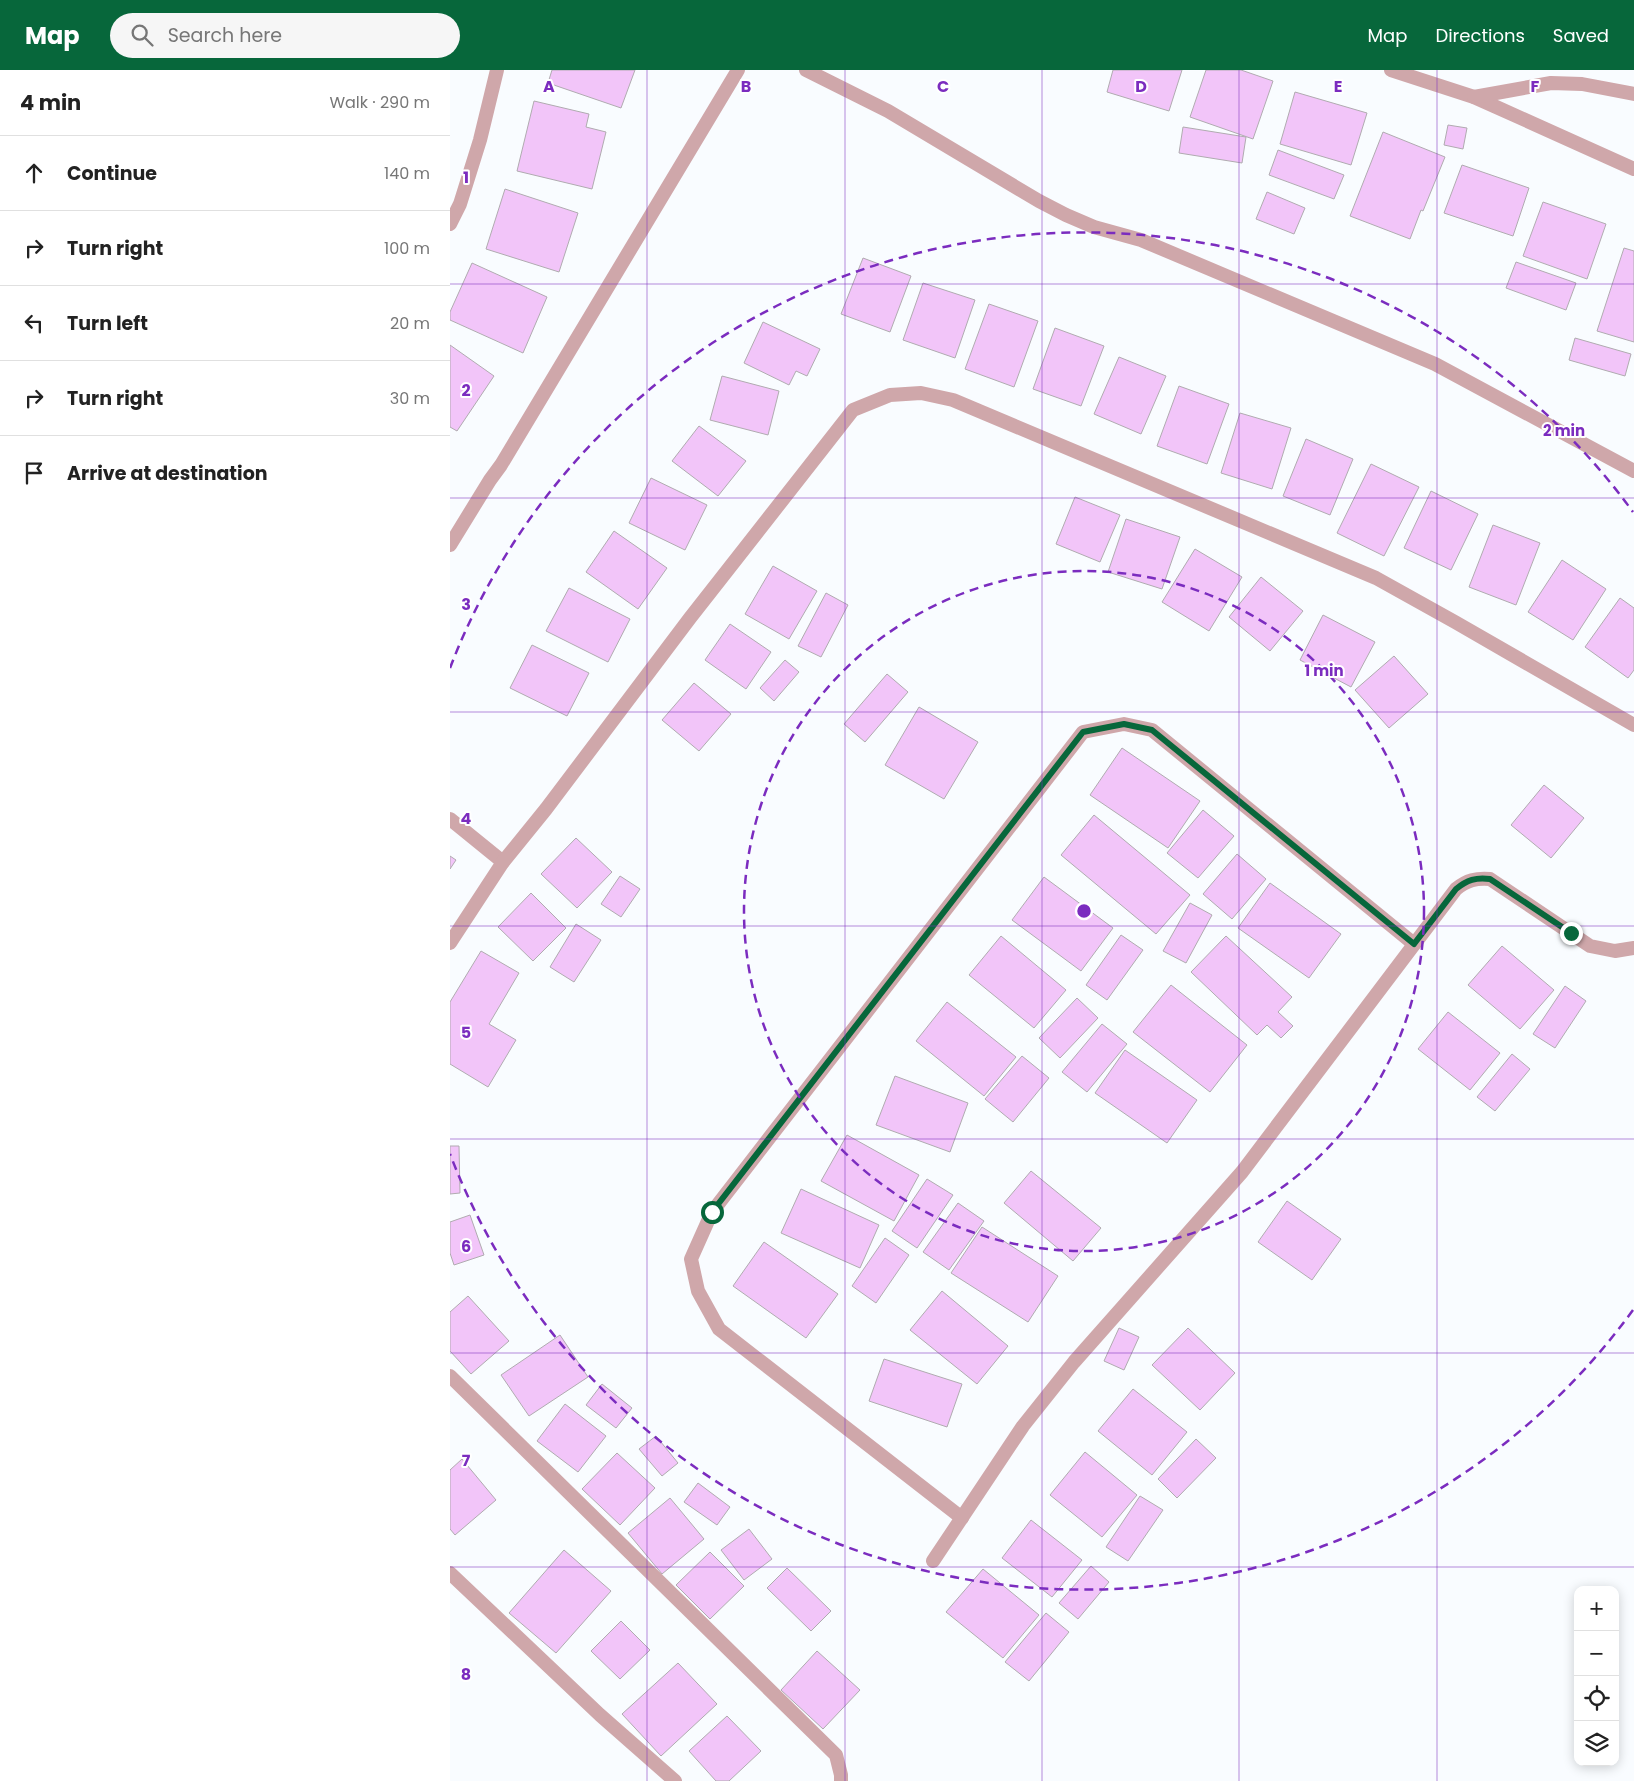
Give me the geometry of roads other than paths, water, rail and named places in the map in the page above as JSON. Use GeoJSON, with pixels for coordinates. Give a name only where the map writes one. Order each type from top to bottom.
{"type":"FeatureCollection","features":[{"type":"Feature","properties":{"kind":"street"},"geometry":{"type":"LineString","coordinates":[[450,545],[501,465],[738,70]]}},
{"type":"Feature","properties":{"kind":"street"},"geometry":{"type":"LineString","coordinates":[[806,70],[888,111],[1039,201],[1066,215],[1094,227],[1142,240],[1435,364],[1634,471]]}},
{"type":"Feature","properties":{"kind":"street"},"geometry":{"type":"LineString","coordinates":[[1391,70],[1474,97],[1634,169]]}},
{"type":"Feature","properties":{"kind":"street"},"geometry":{"type":"LineString","coordinates":[[450,224],[460,204],[480,140],[496,71]]}},
{"type":"Feature","properties":{"kind":"street"},"geometry":{"type":"LineString","coordinates":[[1474,97],[1551,83],[1582,84],[1634,94]]}},
{"type":"Feature","properties":{"kind":"street"},"geometry":{"type":"LineString","coordinates":[[450,943],[503,862],[546,809],[690,618],[853,410],[890,395],[921,393],[952,400],[1376,578],[1634,725]]}},
{"type":"Feature","properties":{"kind":"street"},"geometry":{"type":"LineString","coordinates":[[962,1518],[719,1329],[698,1290],[691,1259],[712,1212],[1083,732],[1124,724],[1152,730],[1414,944]]}},
{"type":"Feature","properties":{"kind":"street"},"geometry":{"type":"LineString","coordinates":[[450,819],[503,862]]}},
{"type":"Feature","properties":{"kind":"street"},"geometry":{"type":"LineString","coordinates":[[933,1561],[1023,1426],[1074,1362],[1242,1172],[1456,889],[1464,882],[1478,878],[1490,879],[1590,946],[1615,951],[1634,948]]}},
{"type":"Feature","properties":{"kind":"street"},"geometry":{"type":"LineString","coordinates":[[450,1376],[836,1756],[841,1781]]}},
{"type":"Feature","properties":{"kind":"street"},"geometry":{"type":"LineString","coordinates":[[450,1573],[600,1715],[674,1781]]}}]}
